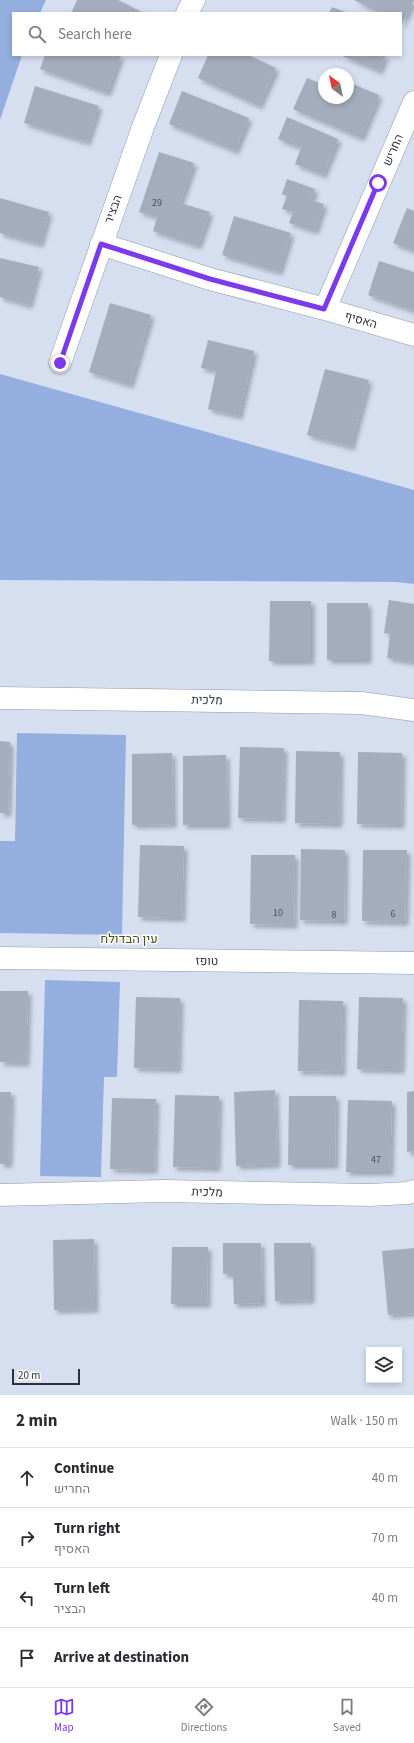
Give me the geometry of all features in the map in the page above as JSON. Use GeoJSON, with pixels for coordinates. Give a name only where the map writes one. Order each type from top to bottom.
{"type":"FeatureCollection","features":[{"type":"Feature","properties":{"kind":"street"},"geometry":{"type":"LineString","coordinates":[[188,12],[194,0]]}},
{"type":"Feature","properties":{"kind":"street","name":"הבציר"},"geometry":{"type":"LineString","coordinates":[[60,363],[142,127],[171,56]]}},
{"type":"Feature","properties":{"kind":"street","name":"החריש"},"geometry":{"type":"LineString","coordinates":[[324,309],[414,102]]}},
{"type":"Feature","properties":{"kind":"street","name":"האסיף"},"geometry":{"type":"LineString","coordinates":[[101,244],[210,279],[324,309],[414,335]]}},
{"type":"Feature","properties":{"kind":"street","name":"מלכית"},"geometry":{"type":"LineString","coordinates":[[0,698],[361,703],[414,710]]}},
{"type":"Feature","properties":{"kind":"street","name":"טופז"},"geometry":{"type":"LineString","coordinates":[[0,958],[414,963]]}},
{"type":"Feature","properties":{"kind":"street","name":"מלכית"},"geometry":{"type":"LineString","coordinates":[[0,1195],[163,1191],[362,1195],[408,1193],[414,1191]]}},
{"type":"Feature","properties":{"kind":"shaded area"},"geometry":{"type":"Polygon","coordinates":[[[0,0],[46,0],[40,12],[12,12],[12,56],[22,56],[0,120],[0,0]]]}},
{"type":"Feature","properties":{"kind":"shaded area"},"geometry":{"type":"Polygon","coordinates":[[[0,374],[414,490],[414,584],[397,582],[0,580],[0,374]]]}},
{"type":"Feature","properties":{"kind":"shaded area"},"geometry":{"type":"Polygon","coordinates":[[[17,733],[126,735],[122,935],[0,933],[0,841],[15,841],[17,733]]]}},
{"type":"Feature","properties":{"kind":"shaded area"},"geometry":{"type":"Polygon","coordinates":[[[45,980],[120,982],[117,1077],[104,1077],[101,1177],[40,1176],[45,980]]]}},
{"type":"Feature","properties":{"kind":"building"},"geometry":{"type":"Polygon","coordinates":[[[77,0],[118,0],[140,11],[140,12],[71,12],[77,0]]]}},
{"type":"Feature","properties":{"kind":"building"},"geometry":{"type":"Polygon","coordinates":[[[354,0],[414,0],[402,23],[402,12],[378,12],[354,0]]]}},
{"type":"Feature","properties":{"kind":"building"},"geometry":{"type":"Polygon","coordinates":[[[332,7],[345,12],[330,12],[332,7]]]}},
{"type":"Feature","properties":{"kind":"building"},"geometry":{"type":"Polygon","coordinates":[[[45,56],[121,56],[107,93],[40,69],[45,56]]]}},
{"type":"Feature","properties":{"kind":"building"},"geometry":{"type":"Polygon","coordinates":[[[208,56],[250,56],[276,68],[259,106],[198,78],[208,56]]]}},
{"type":"Feature","properties":{"kind":"building"},"geometry":{"type":"Polygon","coordinates":[[[342,56],[386,56],[379,71],[342,56]]]}},
{"type":"Feature","properties":{"kind":"building"},"geometry":{"type":"Polygon","coordinates":[[[307,78],[318,83],[318,104],[354,104],[354,85],[379,95],[361,138],[293,109],[307,78]]]}},
{"type":"Feature","properties":{"kind":"building"},"geometry":{"type":"Polygon","coordinates":[[[35,86],[99,106],[87,142],[24,123],[35,86]]]}},
{"type":"Feature","properties":{"kind":"building"},"geometry":{"type":"Polygon","coordinates":[[[182,91],[249,118],[235,151],[169,124],[182,91]]]}},
{"type":"Feature","properties":{"kind":"building"},"geometry":{"type":"Polygon","coordinates":[[[287,117],[338,139],[323,175],[295,164],[301,148],[278,139],[287,117]]]}},
{"type":"Feature","properties":{"kind":"building"},"geometry":{"type":"Polygon","coordinates":[[[159,152],[194,163],[180,203],[210,212],[198,246],[153,231],[157,217],[139,212],[159,152]]]}},
{"type":"Feature","properties":{"kind":"building"},"geometry":{"type":"Polygon","coordinates":[[[287,179],[315,189],[311,200],[324,204],[315,231],[289,223],[293,212],[282,209],[287,196],[282,194],[287,179]]]}},
{"type":"Feature","properties":{"kind":"building"},"geometry":{"type":"Polygon","coordinates":[[[0,198],[49,212],[40,244],[0,233],[0,198]]]}},
{"type":"Feature","properties":{"kind":"building"},"geometry":{"type":"Polygon","coordinates":[[[407,208],[414,211],[414,251],[393,243],[407,208]]]}},
{"type":"Feature","properties":{"kind":"building"},"geometry":{"type":"Polygon","coordinates":[[[234,216],[291,233],[279,272],[222,255],[234,216]]]}},
{"type":"Feature","properties":{"kind":"building"},"geometry":{"type":"Polygon","coordinates":[[[0,258],[39,267],[29,305],[0,297],[0,258]]]}},
{"type":"Feature","properties":{"kind":"building"},"geometry":{"type":"Polygon","coordinates":[[[379,261],[414,272],[414,311],[368,295],[379,261]]]}},
{"type":"Feature","properties":{"kind":"building"},"geometry":{"type":"Polygon","coordinates":[[[110,303],[151,315],[130,385],[89,372],[110,303]]]}},
{"type":"Feature","properties":{"kind":"building"},"geometry":{"type":"Polygon","coordinates":[[[208,340],[254,351],[239,416],[208,409],[216,371],[201,368],[208,340]]]}},
{"type":"Feature","properties":{"kind":"building"},"geometry":{"type":"Polygon","coordinates":[[[325,369],[369,380],[351,447],[307,435],[325,369]]]}},
{"type":"Feature","properties":{"kind":"building"},"geometry":{"type":"Polygon","coordinates":[[[389,600],[414,604],[414,662],[387,658],[390,634],[384,633],[389,600]]]}},
{"type":"Feature","properties":{"kind":"building"},"geometry":{"type":"Polygon","coordinates":[[[270,601],[311,601],[311,661],[269,661],[270,601]]]}},
{"type":"Feature","properties":{"kind":"building"},"geometry":{"type":"Polygon","coordinates":[[[327,603],[368,603],[368,660],[327,660],[327,603]]]}},
{"type":"Feature","properties":{"kind":"building"},"geometry":{"type":"Polygon","coordinates":[[[0,741],[10,742],[8,813],[0,813],[0,741]]]}},
{"type":"Feature","properties":{"kind":"building"},"geometry":{"type":"Polygon","coordinates":[[[240,747],[284,748],[282,819],[238,818],[240,747]]]}},
{"type":"Feature","properties":{"kind":"building"},"geometry":{"type":"Polygon","coordinates":[[[296,751],[340,752],[339,824],[295,823],[296,751]]]}},
{"type":"Feature","properties":{"kind":"building"},"geometry":{"type":"Polygon","coordinates":[[[358,752],[402,753],[401,825],[357,824],[358,752]]]}},
{"type":"Feature","properties":{"kind":"building"},"geometry":{"type":"Polygon","coordinates":[[[172,753],[173,824],[132,825],[132,754],[172,753]]]}},
{"type":"Feature","properties":{"kind":"building"},"geometry":{"type":"Polygon","coordinates":[[[226,755],[227,825],[183,825],[183,756],[226,755]]]}},
{"type":"Feature","properties":{"kind":"building"},"geometry":{"type":"Polygon","coordinates":[[[140,845],[184,846],[182,918],[138,917],[140,845]]]}},
{"type":"Feature","properties":{"kind":"building"},"geometry":{"type":"Polygon","coordinates":[[[301,849],[345,850],[344,921],[300,920],[301,849]]]}},
{"type":"Feature","properties":{"kind":"building"},"geometry":{"type":"Polygon","coordinates":[[[363,850],[407,850],[405,922],[362,921],[363,850]]]}},
{"type":"Feature","properties":{"kind":"building"},"geometry":{"type":"Polygon","coordinates":[[[251,855],[295,855],[294,925],[250,924],[251,855]]]}},
{"type":"Feature","properties":{"kind":"building"},"geometry":{"type":"Polygon","coordinates":[[[0,991],[28,991],[26,1063],[0,1062],[0,991]]]}},
{"type":"Feature","properties":{"kind":"building"},"geometry":{"type":"Polygon","coordinates":[[[136,997],[180,998],[178,1069],[134,1068],[136,997]]]}},
{"type":"Feature","properties":{"kind":"building"},"geometry":{"type":"Polygon","coordinates":[[[359,997],[403,998],[401,1070],[357,1069],[359,997]]]}},
{"type":"Feature","properties":{"kind":"building"},"geometry":{"type":"Polygon","coordinates":[[[299,1000],[343,1001],[342,1072],[298,1071],[299,1000]]]}},
{"type":"Feature","properties":{"kind":"building"},"geometry":{"type":"Polygon","coordinates":[[[275,1090],[277,1164],[236,1166],[234,1092],[275,1090]]]}},
{"type":"Feature","properties":{"kind":"building"},"geometry":{"type":"Polygon","coordinates":[[[414,1091],[414,1151],[407,1152],[407,1092],[414,1091]]]}},
{"type":"Feature","properties":{"kind":"building"},"geometry":{"type":"Polygon","coordinates":[[[0,1092],[11,1092],[9,1164],[0,1164],[0,1092]]]}},
{"type":"Feature","properties":{"kind":"building"},"geometry":{"type":"Polygon","coordinates":[[[175,1095],[219,1096],[217,1168],[173,1167],[175,1095]]]}},
{"type":"Feature","properties":{"kind":"building"},"geometry":{"type":"Polygon","coordinates":[[[289,1096],[336,1096],[335,1165],[288,1165],[289,1096]]]}},
{"type":"Feature","properties":{"kind":"building"},"geometry":{"type":"Polygon","coordinates":[[[112,1098],[156,1099],[154,1170],[110,1169],[112,1098]]]}},
{"type":"Feature","properties":{"kind":"building"},"geometry":{"type":"Polygon","coordinates":[[[348,1100],[392,1101],[390,1172],[346,1172],[348,1100]]]}},
{"type":"Feature","properties":{"kind":"building"},"geometry":{"type":"Polygon","coordinates":[[[94,1239],[95,1309],[54,1310],[53,1240],[94,1239]]]}},
{"type":"Feature","properties":{"kind":"building"},"geometry":{"type":"Polygon","coordinates":[[[223,1243],[261,1243],[262,1303],[234,1304],[233,1274],[223,1274],[223,1243]]]}},
{"type":"Feature","properties":{"kind":"building"},"geometry":{"type":"Polygon","coordinates":[[[274,1243],[311,1243],[311,1300],[275,1301],[274,1243]]]}},
{"type":"Feature","properties":{"kind":"building"},"geometry":{"type":"Polygon","coordinates":[[[172,1247],[208,1247],[207,1304],[171,1304],[172,1247]]]}},
{"type":"Feature","properties":{"kind":"building"},"geometry":{"type":"Polygon","coordinates":[[[414,1248],[414,1313],[388,1315],[382,1251],[414,1248]]]}},
{"type":"Feature","properties":{"kind":"district","name":"עין הבדולח"},"geometry":{"type":"Point","coordinates":[129,938]}},
{"type":"Feature","properties":{"kind":"route"},"geometry":{"type":"LineString","coordinates":[[60,363],[101,244],[210,279],[324,309],[378,183]]}}]}
